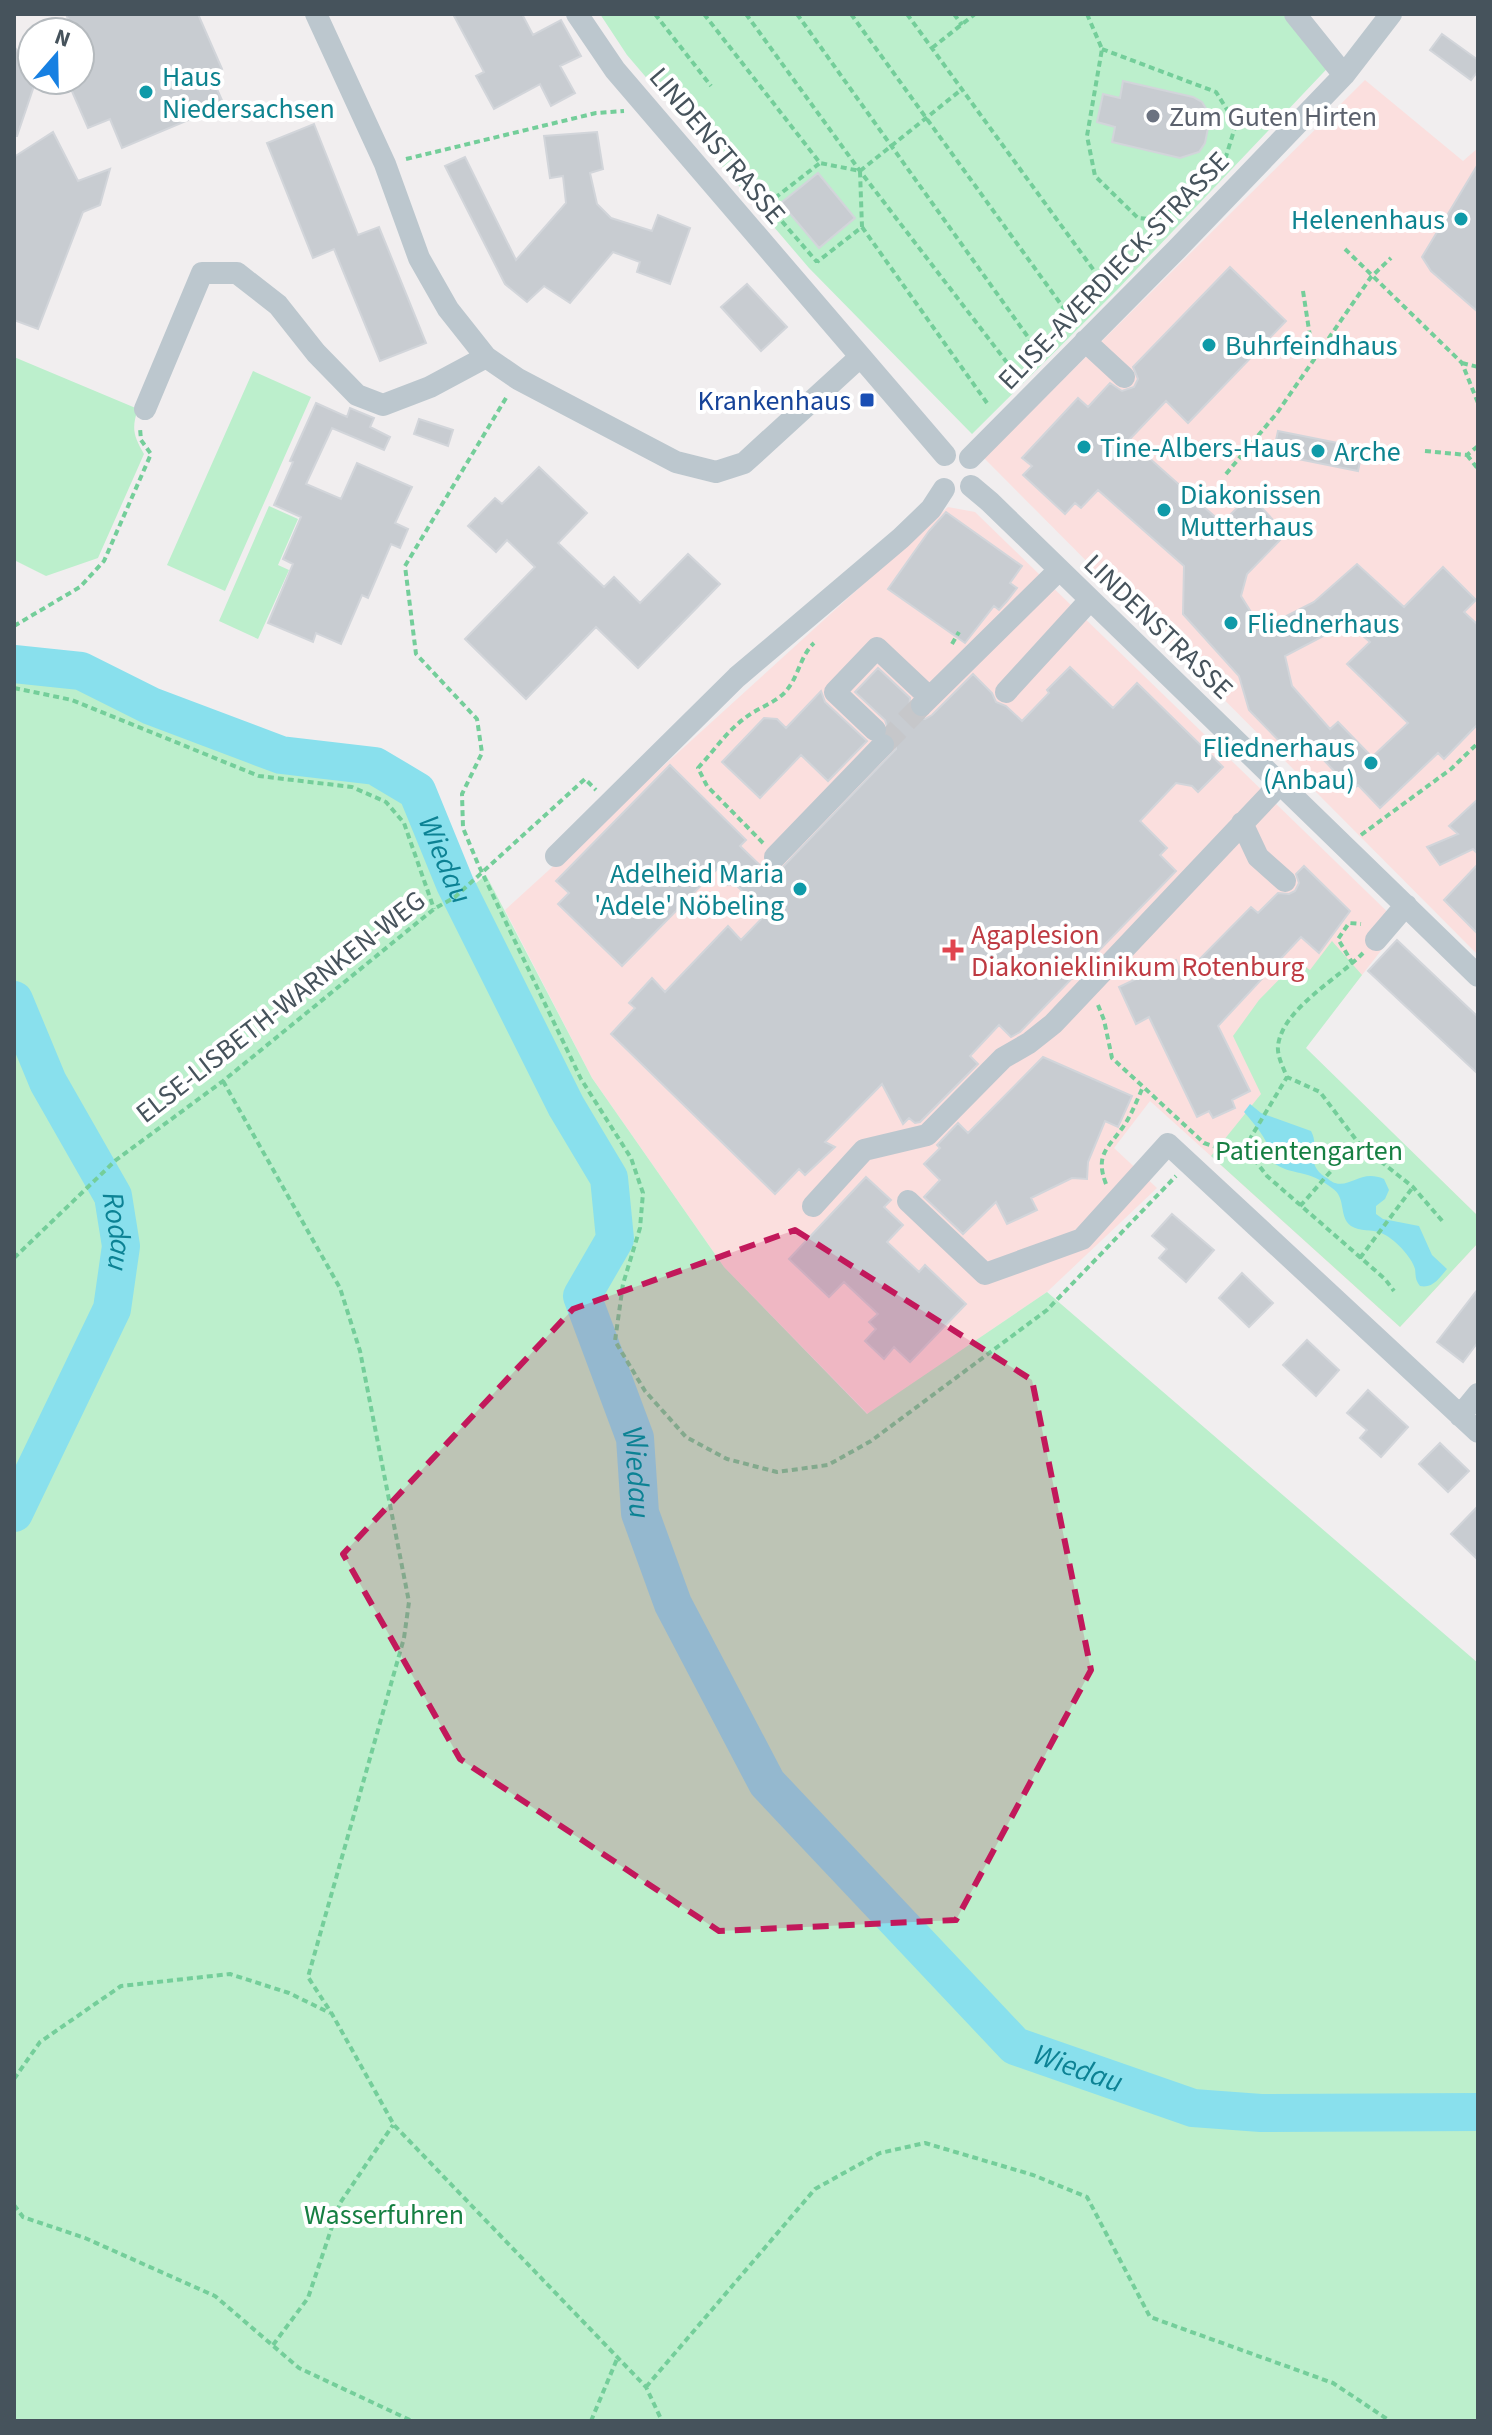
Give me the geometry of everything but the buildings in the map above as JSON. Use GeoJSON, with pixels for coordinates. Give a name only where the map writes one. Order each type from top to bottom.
{"type":"FeatureCollection","features":[{"type":"Feature","properties":{"kind":"street"},"geometry":{"type":"LineString","coordinates":[[316,14],[385,164],[419,258],[448,309],[486,357],[518,379],[676,462],[716,472],[744,463],[860,357]]}},
{"type":"Feature","properties":{"kind":"street","name":"LINDENSTRASSE"},"geometry":{"type":"LineString","coordinates":[[577,14],[615,70],[945,455]]}},
{"type":"Feature","properties":{"kind":"street"},"geometry":{"type":"LineString","coordinates":[[1295,14],[1344,75]]}},
{"type":"Feature","properties":{"kind":"street","name":"ELISE-AVERDIECK-STRASSE"},"geometry":{"type":"LineString","coordinates":[[970,458],[1344,75],[1391,14]]}},
{"type":"Feature","properties":{"kind":"street"},"geometry":{"type":"LineString","coordinates":[[145,409],[202,273],[237,273],[278,305],[316,353],[357,395],[383,405],[430,387],[486,357]]}},
{"type":"Feature","properties":{"kind":"street"},"geometry":{"type":"LineString","coordinates":[[1085,341],[1124,377]]}},
{"type":"Feature","properties":{"kind":"street"},"geometry":{"type":"LineString","coordinates":[[958,452],[970,458],[976,474],[971,486],[958,492],[944,489],[935,475],[937,464],[945,455],[958,452]]}},
{"type":"Feature","properties":{"kind":"street","name":"LINDENSTRASSE"},"geometry":{"type":"LineString","coordinates":[[971,486],[1478,976]]}},
{"type":"Feature","properties":{"kind":"street"},"geometry":{"type":"LineString","coordinates":[[556,856],[737,677],[901,538],[931,509],[944,489]]}},
{"type":"Feature","properties":{"kind":"street"},"geometry":{"type":"LineString","coordinates":[[775,857],[879,738],[835,692],[877,648],[925,701],[1059,570]]}},
{"type":"Feature","properties":{"kind":"street"},"geometry":{"type":"LineString","coordinates":[[1006,692],[1090,600]]}},
{"type":"Feature","properties":{"kind":"street"},"geometry":{"type":"LineString","coordinates":[[813,1206],[864,1150],[927,1135],[1003,1058],[1053,1024],[1279,785]]}},
{"type":"Feature","properties":{"kind":"street"},"geometry":{"type":"LineString","coordinates":[[1242,823],[1258,857],[1285,881]]}},
{"type":"Feature","properties":{"kind":"street"},"geometry":{"type":"LineString","coordinates":[[1376,940],[1406,905]]}},
{"type":"Feature","properties":{"kind":"street"},"geometry":{"type":"LineString","coordinates":[[908,1201],[985,1274],[1082,1239],[1168,1144],[1478,1432]]}},
{"type":"Feature","properties":{"kind":"street"},"geometry":{"type":"LineString","coordinates":[[1460,1416],[1478,1394]]}},
{"type":"Feature","properties":{"kind":"path"},"geometry":{"type":"LineString","coordinates":[[655,14],[711,86]]}},
{"type":"Feature","properties":{"kind":"path"},"geometry":{"type":"LineString","coordinates":[[704,14],[820,163],[860,171]]}},
{"type":"Feature","properties":{"kind":"path"},"geometry":{"type":"LineString","coordinates":[[746,14],[860,171],[1015,373]]}},
{"type":"Feature","properties":{"kind":"path"},"geometry":{"type":"LineString","coordinates":[[797,14],[1054,373]]}},
{"type":"Feature","properties":{"kind":"path"},"geometry":{"type":"LineString","coordinates":[[851,14],[1073,321]]}},
{"type":"Feature","properties":{"kind":"path"},"geometry":{"type":"LineString","coordinates":[[907,14],[1120,306]]}},
{"type":"Feature","properties":{"kind":"path"},"geometry":{"type":"LineString","coordinates":[[954,14],[962,25]]}},
{"type":"Feature","properties":{"kind":"path"},"geometry":{"type":"LineString","coordinates":[[932,48],[975,14]]}},
{"type":"Feature","properties":{"kind":"path"},"geometry":{"type":"LineString","coordinates":[[1087,14],[1102,49],[1087,136],[1095,176],[1138,218],[1159,220],[1224,163],[1236,124],[1216,92],[1102,49]]}},
{"type":"Feature","properties":{"kind":"path"},"geometry":{"type":"LineString","coordinates":[[860,171],[962,89]]}},
{"type":"Feature","properties":{"kind":"path"},"geometry":{"type":"LineString","coordinates":[[385,164],[596,113],[648,109]]}},
{"type":"Feature","properties":{"kind":"path"},"geometry":{"type":"LineString","coordinates":[[767,204],[820,163]]}},
{"type":"Feature","properties":{"kind":"path"},"geometry":{"type":"LineString","coordinates":[[860,171],[862,227],[987,403]]}},
{"type":"Feature","properties":{"kind":"path"},"geometry":{"type":"LineString","coordinates":[[1159,220],[1177,249]]}},
{"type":"Feature","properties":{"kind":"path"},"geometry":{"type":"LineString","coordinates":[[817,262],[862,227]]}},
{"type":"Feature","properties":{"kind":"path"},"geometry":{"type":"LineString","coordinates":[[1345,249],[1462,363],[1478,403]]}},
{"type":"Feature","properties":{"kind":"path"},"geometry":{"type":"LineString","coordinates":[[1226,474],[1277,413],[1371,277],[1391,258]]}},
{"type":"Feature","properties":{"kind":"path"},"geometry":{"type":"LineString","coordinates":[[1303,291],[1313,358]]}},
{"type":"Feature","properties":{"kind":"path"},"geometry":{"type":"LineString","coordinates":[[1462,363],[1478,367]]}},
{"type":"Feature","properties":{"kind":"path"},"geometry":{"type":"LineString","coordinates":[[518,379],[405,566],[416,654],[477,719],[482,753],[462,794],[463,828],[581,1079],[631,1158],[643,1193],[640,1228],[623,1284],[615,1341],[645,1391],[686,1437],[727,1459],[777,1472],[828,1465],[871,1441],[1047,1310],[1189,1163]]}},
{"type":"Feature","properties":{"kind":"path"},"geometry":{"type":"LineString","coordinates":[[14,626],[80,587],[104,561],[151,454],[141,440],[140,424],[145,409]]}},
{"type":"Feature","properties":{"kind":"path"},"geometry":{"type":"LineString","coordinates":[[1425,451],[1467,455],[1478,446]]}},
{"type":"Feature","properties":{"kind":"path"},"geometry":{"type":"LineString","coordinates":[[1467,455],[1478,469]]}},
{"type":"Feature","properties":{"kind":"path"},"geometry":{"type":"LineString","coordinates":[[775,857],[707,786],[698,768],[742,720],[776,700],[786,690],[801,658],[820,637]]}},
{"type":"Feature","properties":{"kind":"path"},"geometry":{"type":"LineString","coordinates":[[14,688],[72,700],[259,776],[352,787],[386,802],[404,823],[434,909]]}},
{"type":"Feature","properties":{"kind":"path"},"geometry":{"type":"LineString","coordinates":[[1346,846],[1451,769],[1478,743]]}},
{"type":"Feature","properties":{"kind":"path","name":"ELSE-LISBETH-WARNKEN-WEG"},"geometry":{"type":"LineString","coordinates":[[14,1258],[116,1160],[223,1081],[434,909],[455,897],[585,779],[610,802]]}},
{"type":"Feature","properties":{"kind":"path"},"geometry":{"type":"LineString","coordinates":[[1353,964],[1338,939],[1349,923],[1360,924],[1376,940],[1353,964],[1297,1009],[1278,1045],[1279,1055],[1287,1077],[1320,1092],[1360,1145],[1413,1187],[1444,1223]]}},
{"type":"Feature","properties":{"kind":"path"},"geometry":{"type":"LineString","coordinates":[[1104,1020],[1112,1058],[1204,1143],[1224,1150],[1248,1151]]}},
{"type":"Feature","properties":{"kind":"path"},"geometry":{"type":"LineString","coordinates":[[1248,1151],[1256,1128],[1287,1077]]}},
{"type":"Feature","properties":{"kind":"path"},"geometry":{"type":"LineString","coordinates":[[223,1081],[340,1288],[360,1351],[409,1602],[404,1638],[308,1977],[394,2125],[646,2387],[662,2421]]}},
{"type":"Feature","properties":{"kind":"path"},"geometry":{"type":"LineString","coordinates":[[1113,1204],[1101,1171],[1101,1158],[1124,1125],[1143,1087]]}},
{"type":"Feature","properties":{"kind":"path"},"geometry":{"type":"LineString","coordinates":[[1300,1206],[1332,1167],[1360,1145]]}},
{"type":"Feature","properties":{"kind":"path"},"geometry":{"type":"LineString","coordinates":[[1248,1151],[1267,1176],[1385,1279],[1394,1291]]}},
{"type":"Feature","properties":{"kind":"path"},"geometry":{"type":"LineString","coordinates":[[1360,1258],[1413,1187]]}},
{"type":"Feature","properties":{"kind":"path"},"geometry":{"type":"LineString","coordinates":[[14,2079],[40,2042],[121,1986],[230,1974],[289,1993],[332,2014]]}},
{"type":"Feature","properties":{"kind":"path"},"geometry":{"type":"LineString","coordinates":[[273,2345],[308,2298],[340,2203],[394,2125]]}},
{"type":"Feature","properties":{"kind":"path"},"geometry":{"type":"LineString","coordinates":[[646,2387],[815,2189],[880,2153],[925,2143],[1033,2175],[1087,2197],[1150,2317],[1333,2383],[1390,2421]]}},
{"type":"Feature","properties":{"kind":"path"},"geometry":{"type":"LineString","coordinates":[[14,2205],[23,2217],[85,2238],[215,2296],[299,2368],[412,2421]]}},
{"type":"Feature","properties":{"kind":"path"},"geometry":{"type":"LineString","coordinates":[[591,2421],[617,2359]]}},
{"type":"Feature","properties":{"kind":"highlighted area"},"geometry":{"type":"Polygon","coordinates":[[[795,1230],[1032,1380],[1091,1670],[956,1920],[719,1931],[460,1759],[343,1554],[573,1309],[795,1230]]]}},
{"type":"Feature","properties":{"kind":"shaded area"},"geometry":{"type":"Polygon","coordinates":[[[1365,80],[1463,161],[1478,148],[1476,953],[984,458],[1365,80]]]}},
{"type":"Feature","properties":{"kind":"shaded area","name":"Agaplesion Diakonieklinikum Rotenburg"},"geometry":{"type":"Polygon","coordinates":[[[948,507],[975,512],[1401,925],[1305,1048],[1478,1216],[1478,1243],[1400,1327],[1150,1101],[1114,1148],[1157,1188],[1047,1292],[868,1414],[724,1267],[592,1078],[505,910],[948,507]]]}},
{"type":"Feature","properties":{"kind":"green space"},"geometry":{"type":"Polygon","coordinates":[[[600,14],[1307,14],[1340,55],[1117,290],[972,434],[809,268],[627,55],[600,14]]]}},
{"type":"Feature","properties":{"kind":"green space"},"geometry":{"type":"Polygon","coordinates":[[[14,357],[138,409],[135,433],[144,454],[98,558],[46,576],[14,560],[14,357]]]}},
{"type":"Feature","properties":{"kind":"green space"},"geometry":{"type":"Polygon","coordinates":[[[253,371],[311,397],[225,591],[167,565],[253,371]]]}},
{"type":"Feature","properties":{"kind":"green space"},"geometry":{"type":"Polygon","coordinates":[[[269,506],[298,519],[278,565],[289,570],[258,639],[219,621],[269,506]]]}},
{"type":"Feature","properties":{"kind":"green space","name":"Wasserfuhren"},"geometry":{"type":"Polygon","coordinates":[[[14,652],[86,660],[136,687],[268,739],[310,748],[351,751],[397,762],[427,784],[471,887],[486,875],[592,1078],[724,1267],[867,1414],[1047,1292],[1478,1663],[1478,2421],[14,2421],[14,652]]]}},
{"type":"Feature","properties":{"kind":"green space","name":"Patientengarten"},"geometry":{"type":"Polygon","coordinates":[[[1332,941],[1362,975],[1306,1048],[1478,1216],[1478,1243],[1400,1327],[1211,1156],[1261,1094],[1233,1036],[1259,1000],[1297,961],[1310,970],[1332,941]]]}},
{"type":"Feature","properties":{"kind":"water"},"geometry":{"type":"Polygon","coordinates":[[[1250,1104],[1261,1113],[1311,1131],[1315,1166],[1333,1182],[1341,1184],[1369,1176],[1384,1179],[1389,1190],[1385,1199],[1376,1206],[1376,1214],[1383,1219],[1419,1226],[1432,1255],[1447,1269],[1439,1279],[1429,1286],[1420,1286],[1410,1259],[1391,1239],[1381,1233],[1358,1229],[1347,1222],[1337,1192],[1315,1178],[1275,1164],[1263,1136],[1244,1112],[1250,1104]]]}},
{"type":"Feature","properties":{"kind":"waterway","name":"Wiedau"},"geometry":{"type":"LineString","coordinates":[[14,664],[81,671],[151,706],[281,755],[375,766],[417,791],[455,884],[566,1106],[609,1178],[615,1239],[582,1296],[635,1438],[640,1513],[673,1604],[767,1783],[1015,2046],[1193,2108],[1261,2113],[1478,2112]]}},
{"type":"Feature","properties":{"kind":"waterway","name":"Rodau"},"geometry":{"type":"LineString","coordinates":[[14,1000],[48,1082],[113,1196],[121,1246],[112,1309],[14,1513]]}},
{"type":"Feature","properties":{"kind":"tunnel"},"geometry":{"type":"LineString","coordinates":[[883,745],[922,705]]}},
{"type":"Feature","properties":{"kind":"place","name":"Haus Niedersachsen"},"geometry":{"type":"Point","coordinates":[146,92]}},
{"type":"Feature","properties":{"kind":"place","name":"Zum Guten Hirten"},"geometry":{"type":"Point","coordinates":[1153,116]}},
{"type":"Feature","properties":{"kind":"place","name":"Helenenhaus"},"geometry":{"type":"Point","coordinates":[1461,219]}},
{"type":"Feature","properties":{"kind":"place","name":"Buhrfeindhaus"},"geometry":{"type":"Point","coordinates":[1209,345]}},
{"type":"Feature","properties":{"kind":"place","name":"Krankenhaus"},"geometry":{"type":"Point","coordinates":[867,400]}},
{"type":"Feature","properties":{"kind":"place","name":"Tine-Albers-Haus"},"geometry":{"type":"Point","coordinates":[1084,447]}},
{"type":"Feature","properties":{"kind":"place","name":"Arche"},"geometry":{"type":"Point","coordinates":[1318,451]}},
{"type":"Feature","properties":{"kind":"place","name":"Diakonissen Mutterhaus"},"geometry":{"type":"Point","coordinates":[1164,510]}},
{"type":"Feature","properties":{"kind":"place","name":"Fliednerhaus"},"geometry":{"type":"Point","coordinates":[1231,623]}},
{"type":"Feature","properties":{"kind":"place","name":"Fliednerhaus (Anbau)"},"geometry":{"type":"Point","coordinates":[1371,763]}},
{"type":"Feature","properties":{"kind":"place","name":"Adelheid Maria 'Adele' Nöbeling"},"geometry":{"type":"Point","coordinates":[800,889]}},
{"type":"Feature","properties":{"kind":"place","name":"Agaplesion Diakonieklinikum Rotenburg"},"geometry":{"type":"Point","coordinates":[953,950]}}]}
